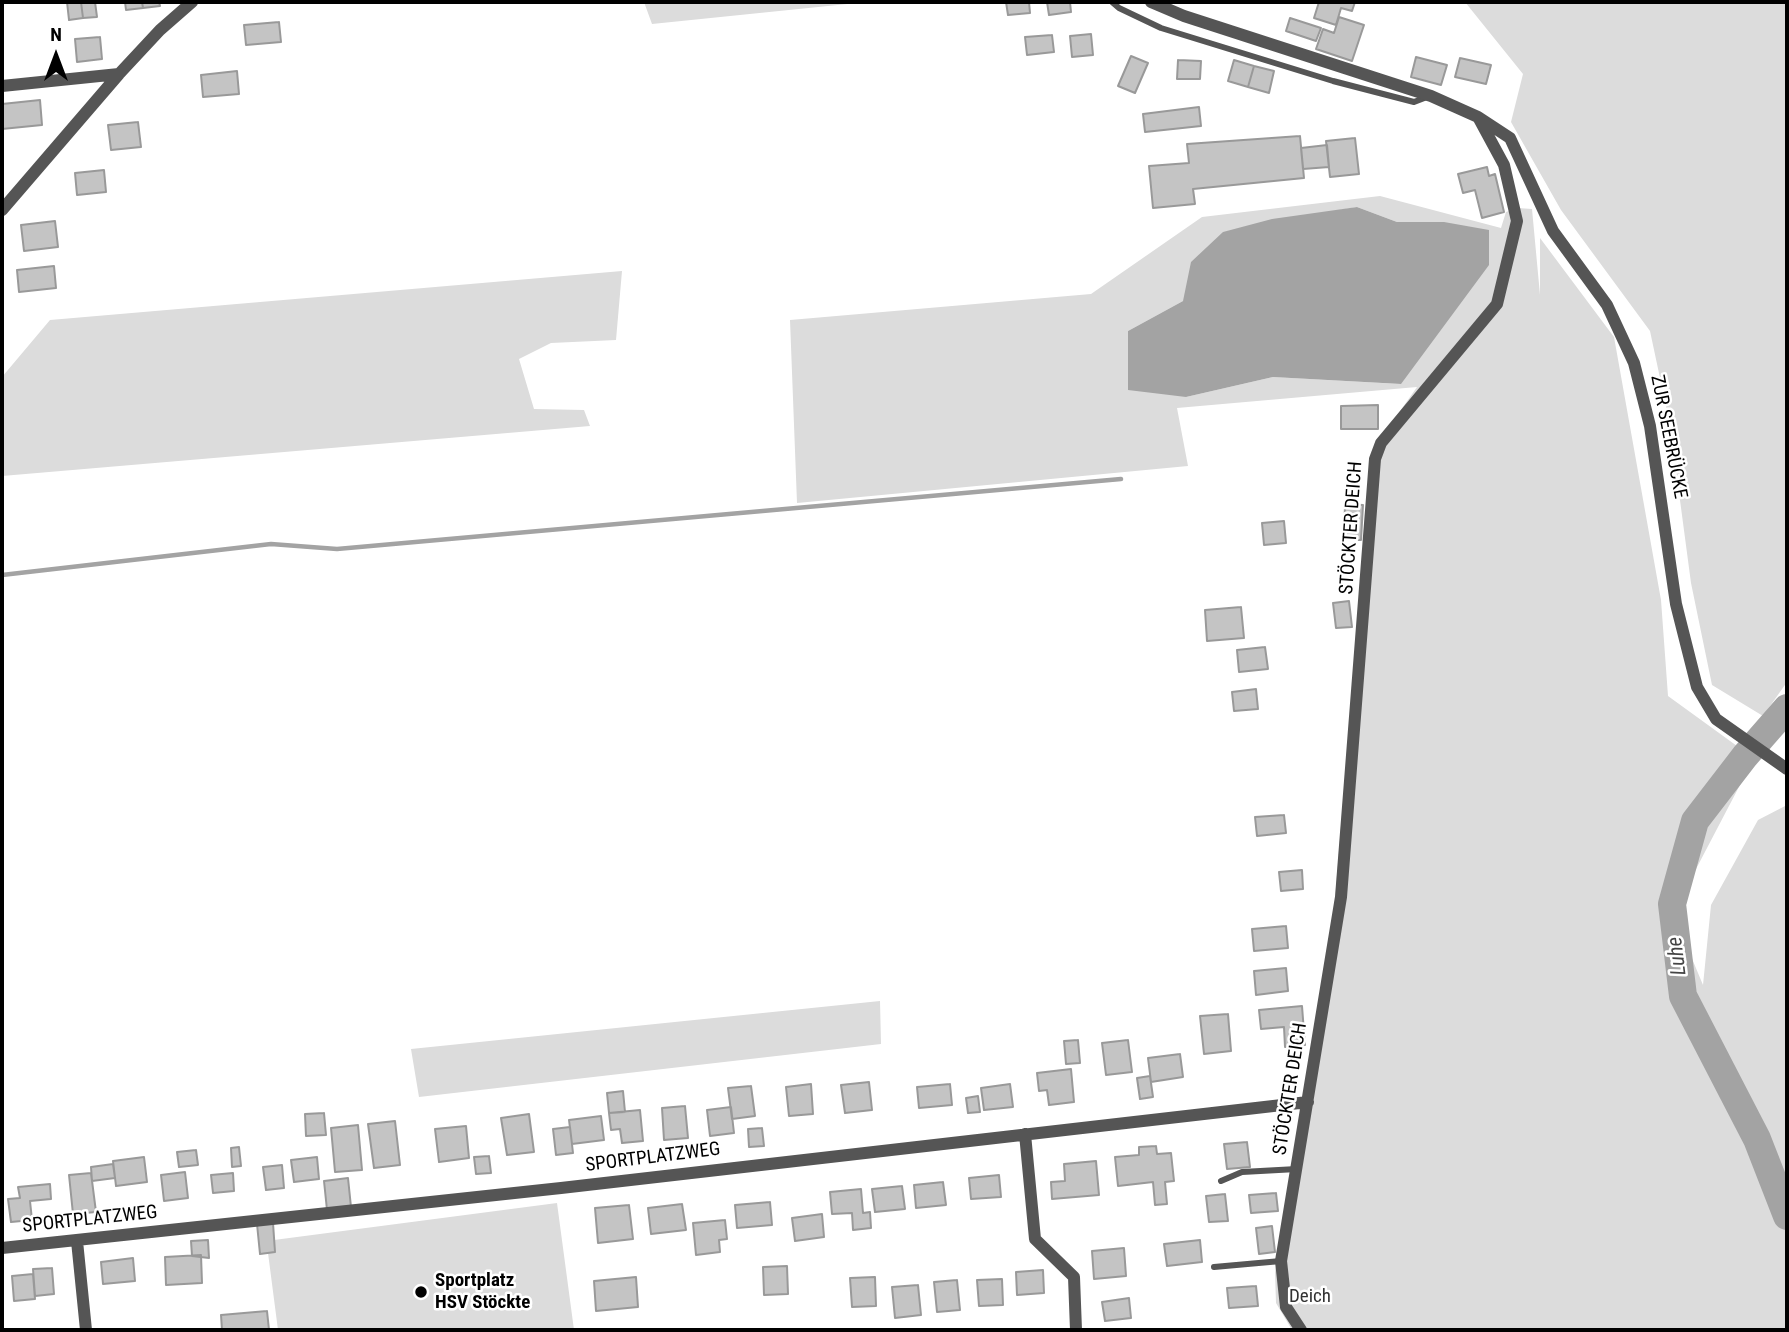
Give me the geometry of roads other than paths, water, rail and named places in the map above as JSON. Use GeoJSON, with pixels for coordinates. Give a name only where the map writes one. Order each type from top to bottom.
{"type":"FeatureCollection","features":[{"type":"Feature","properties":{"kind":"street"},"geometry":{"type":"LineString","coordinates":[[2,210],[159,30],[192,2]]}},
{"type":"Feature","properties":{"kind":"street"},"geometry":{"type":"LineString","coordinates":[[1151,2],[1184,16],[1431,96],[1478,117]]}},
{"type":"Feature","properties":{"kind":"street"},"geometry":{"type":"LineString","coordinates":[[2,86],[119,74]]}},
{"type":"Feature","properties":{"kind":"street","name":"ZUR SEEBRÜCKE"},"geometry":{"type":"LineString","coordinates":[[1478,117],[1510,138],[1553,231],[1607,305],[1634,363],[1650,426],[1676,604],[1689,666],[1705,704],[1716,719],[1787,769]]}},
{"type":"Feature","properties":{"kind":"street","name":"STÖCKTER DEICH"},"geometry":{"type":"LineString","coordinates":[[1301,1330],[1286,1307],[1281,1261],[1341,897],[1375,459],[1381,443],[1497,304],[1517,221],[1504,165],[1478,117]]}},
{"type":"Feature","properties":{"kind":"street","name":"SPORTPLATZWEG"},"geometry":{"type":"LineString","coordinates":[[2,1248],[1308,1102]]}},
{"type":"Feature","properties":{"kind":"street"},"geometry":{"type":"LineString","coordinates":[[1025,1134],[1035,1239],[1074,1278],[1076,1330]]}},
{"type":"Feature","properties":{"kind":"street"},"geometry":{"type":"LineString","coordinates":[[77,1241],[86,1330]]}},
{"type":"Feature","properties":{"kind":"lane"},"geometry":{"type":"LineString","coordinates":[[1112,2],[1161,28],[1333,81],[1414,102],[1431,96]]}},
{"type":"Feature","properties":{"kind":"lane"},"geometry":{"type":"LineString","coordinates":[[1221,1181],[1242,1172],[1297,1169]]}},
{"type":"Feature","properties":{"kind":"lane"},"geometry":{"type":"LineString","coordinates":[[1214,1268],[1281,1261]]}},
{"type":"Feature","properties":{"kind":"waterway"},"geometry":{"type":"LineString","coordinates":[[2,575],[271,544],[337,549],[1121,479]]}},
{"type":"Feature","properties":{"kind":"waterway","name":"Luhe"},"geometry":{"type":"LineString","coordinates":[[1787,708],[1745,756],[1695,821],[1672,904],[1683,996],[1757,1139],[1787,1216]]}},
{"type":"Feature","properties":{"kind":"place","name":"Sportplatz HSV Stöckte"},"geometry":{"type":"Point","coordinates":[421,1292]}},
{"type":"Feature","properties":{"kind":"park label","name":"Deich"},"geometry":{"type":"Point","coordinates":[1310,1297]}}]}
